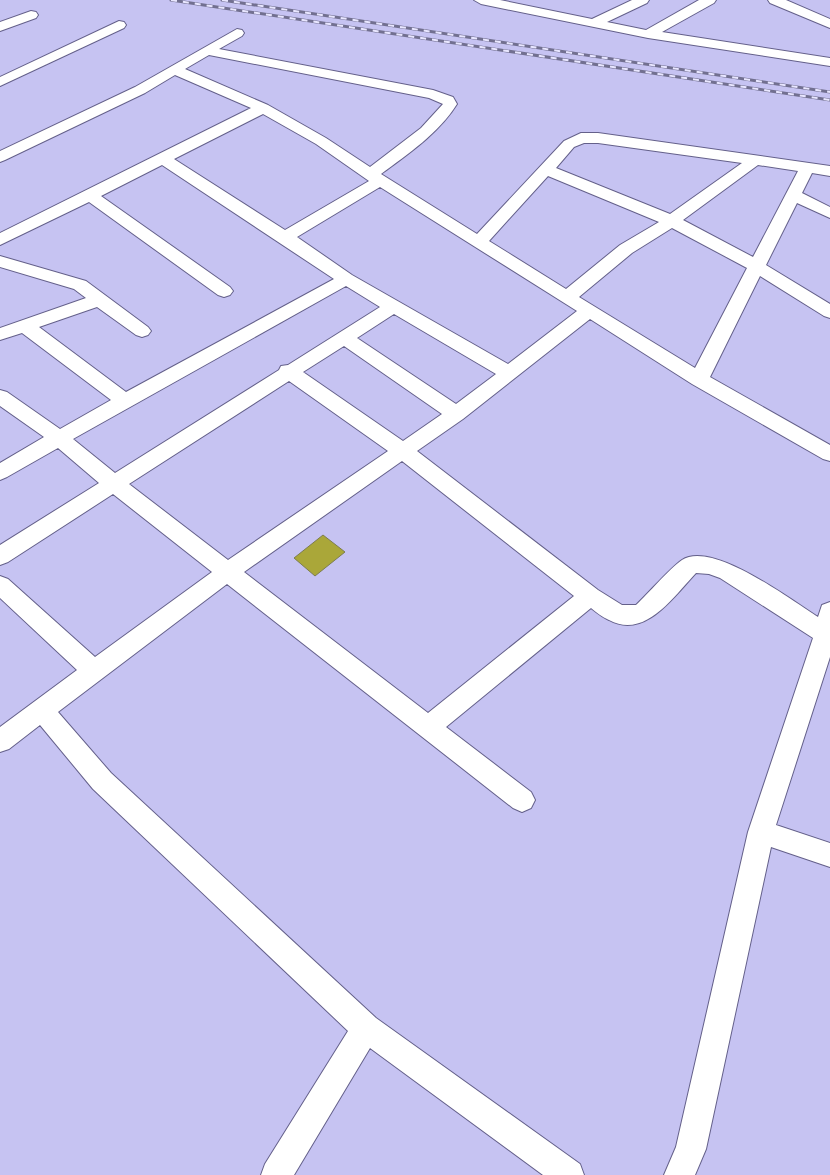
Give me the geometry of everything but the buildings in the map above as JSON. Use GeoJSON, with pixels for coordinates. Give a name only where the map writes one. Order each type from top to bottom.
{"type":"FeatureCollection","features":[{"type":"Feature","properties":{"kind":"street"},"geometry":{"type":"LineString","coordinates":[[481,0],[517,3],[594,23],[648,34],[830,62]]}},
{"type":"Feature","properties":{"kind":"street"},"geometry":{"type":"LineString","coordinates":[[594,23],[642,0]]}},
{"type":"Feature","properties":{"kind":"street"},"geometry":{"type":"LineString","coordinates":[[648,34],[709,0]]}},
{"type":"Feature","properties":{"kind":"street"},"geometry":{"type":"LineString","coordinates":[[775,0],[830,24]]}},
{"type":"Feature","properties":{"kind":"street"},"geometry":{"type":"LineString","coordinates":[[0,27],[31,15]]}},
{"type":"Feature","properties":{"kind":"street"},"geometry":{"type":"LineString","coordinates":[[0,82],[119,25]]}},
{"type":"Feature","properties":{"kind":"street"},"geometry":{"type":"LineString","coordinates":[[0,157],[127,96],[175,70],[237,33]]}},
{"type":"Feature","properties":{"kind":"street"},"geometry":{"type":"LineString","coordinates":[[207,51],[433,94],[448,100],[450,104],[443,114],[375,178],[285,237]]}},
{"type":"Feature","properties":{"kind":"street"},"geometry":{"type":"LineString","coordinates":[[175,70],[263,108],[321,141],[375,178],[699,379],[830,454]]}},
{"type":"Feature","properties":{"kind":"street"},"geometry":{"type":"LineString","coordinates":[[0,240],[263,108]]}},
{"type":"Feature","properties":{"kind":"street"},"geometry":{"type":"LineString","coordinates":[[479,242],[547,170],[569,144],[581,138],[598,138],[830,171]]}},
{"type":"Feature","properties":{"kind":"street"},"geometry":{"type":"LineString","coordinates":[[163,158],[285,237],[346,279],[509,373]]}},
{"type":"Feature","properties":{"kind":"street"},"geometry":{"type":"LineString","coordinates":[[567,296],[626,249],[672,221],[756,160]]}},
{"type":"Feature","properties":{"kind":"street"},"geometry":{"type":"LineString","coordinates":[[699,379],[807,168]]}},
{"type":"Feature","properties":{"kind":"street"},"geometry":{"type":"LineString","coordinates":[[547,170],[672,221],[756,266],[830,312]]}},
{"type":"Feature","properties":{"kind":"street"},"geometry":{"type":"LineString","coordinates":[[793,194],[830,213]]}},
{"type":"Feature","properties":{"kind":"street"},"geometry":{"type":"LineString","coordinates":[[90,195],[224,291]]}},
{"type":"Feature","properties":{"kind":"street"},"geometry":{"type":"LineString","coordinates":[[0,261],[68,280],[80,285],[101,299],[142,331]]}},
{"type":"Feature","properties":{"kind":"street"},"geometry":{"type":"LineString","coordinates":[[0,472],[346,279]]}},
{"type":"Feature","properties":{"kind":"street"},"geometry":{"type":"LineString","coordinates":[[0,334],[101,299]]}},
{"type":"Feature","properties":{"kind":"street"},"geometry":{"type":"LineString","coordinates":[[0,556],[288,371],[394,306]]}},
{"type":"Feature","properties":{"kind":"street"},"geometry":{"type":"LineString","coordinates":[[0,741],[228,571],[456,414],[589,311]]}},
{"type":"Feature","properties":{"kind":"street"},"geometry":{"type":"LineString","coordinates":[[24,325],[125,401]]}},
{"type":"Feature","properties":{"kind":"street"},"geometry":{"type":"LineString","coordinates":[[343,337],[456,414]]}},
{"type":"Feature","properties":{"kind":"street"},"geometry":{"type":"LineString","coordinates":[[288,371],[403,451],[590,596],[616,614],[634,616],[644,612],[690,566],[704,564],[728,572],[828,623],[761,832],[691,1149],[679,1175]]}},
{"type":"Feature","properties":{"kind":"street"},"geometry":{"type":"LineString","coordinates":[[0,397],[59,438],[114,484],[522,800]]}},
{"type":"Feature","properties":{"kind":"street"},"geometry":{"type":"LineString","coordinates":[[0,585],[94,671]]}},
{"type":"Feature","properties":{"kind":"street"},"geometry":{"type":"LineString","coordinates":[[428,727],[542,633],[590,596]]}},
{"type":"Feature","properties":{"kind":"street"},"geometry":{"type":"LineString","coordinates":[[42,711],[102,781],[366,1028],[569,1175]]}},
{"type":"Feature","properties":{"kind":"street"},"geometry":{"type":"LineString","coordinates":[[761,832],[830,855]]}},
{"type":"Feature","properties":{"kind":"street"},"geometry":{"type":"LineString","coordinates":[[276,1175],[366,1028]]}},
{"type":"Feature","properties":{"kind":"railway"},"geometry":{"type":"LineString","coordinates":[[171,0],[830,100]]}},
{"type":"Feature","properties":{"kind":"railway"},"geometry":{"type":"LineString","coordinates":[[222,0],[830,92]]}}]}
